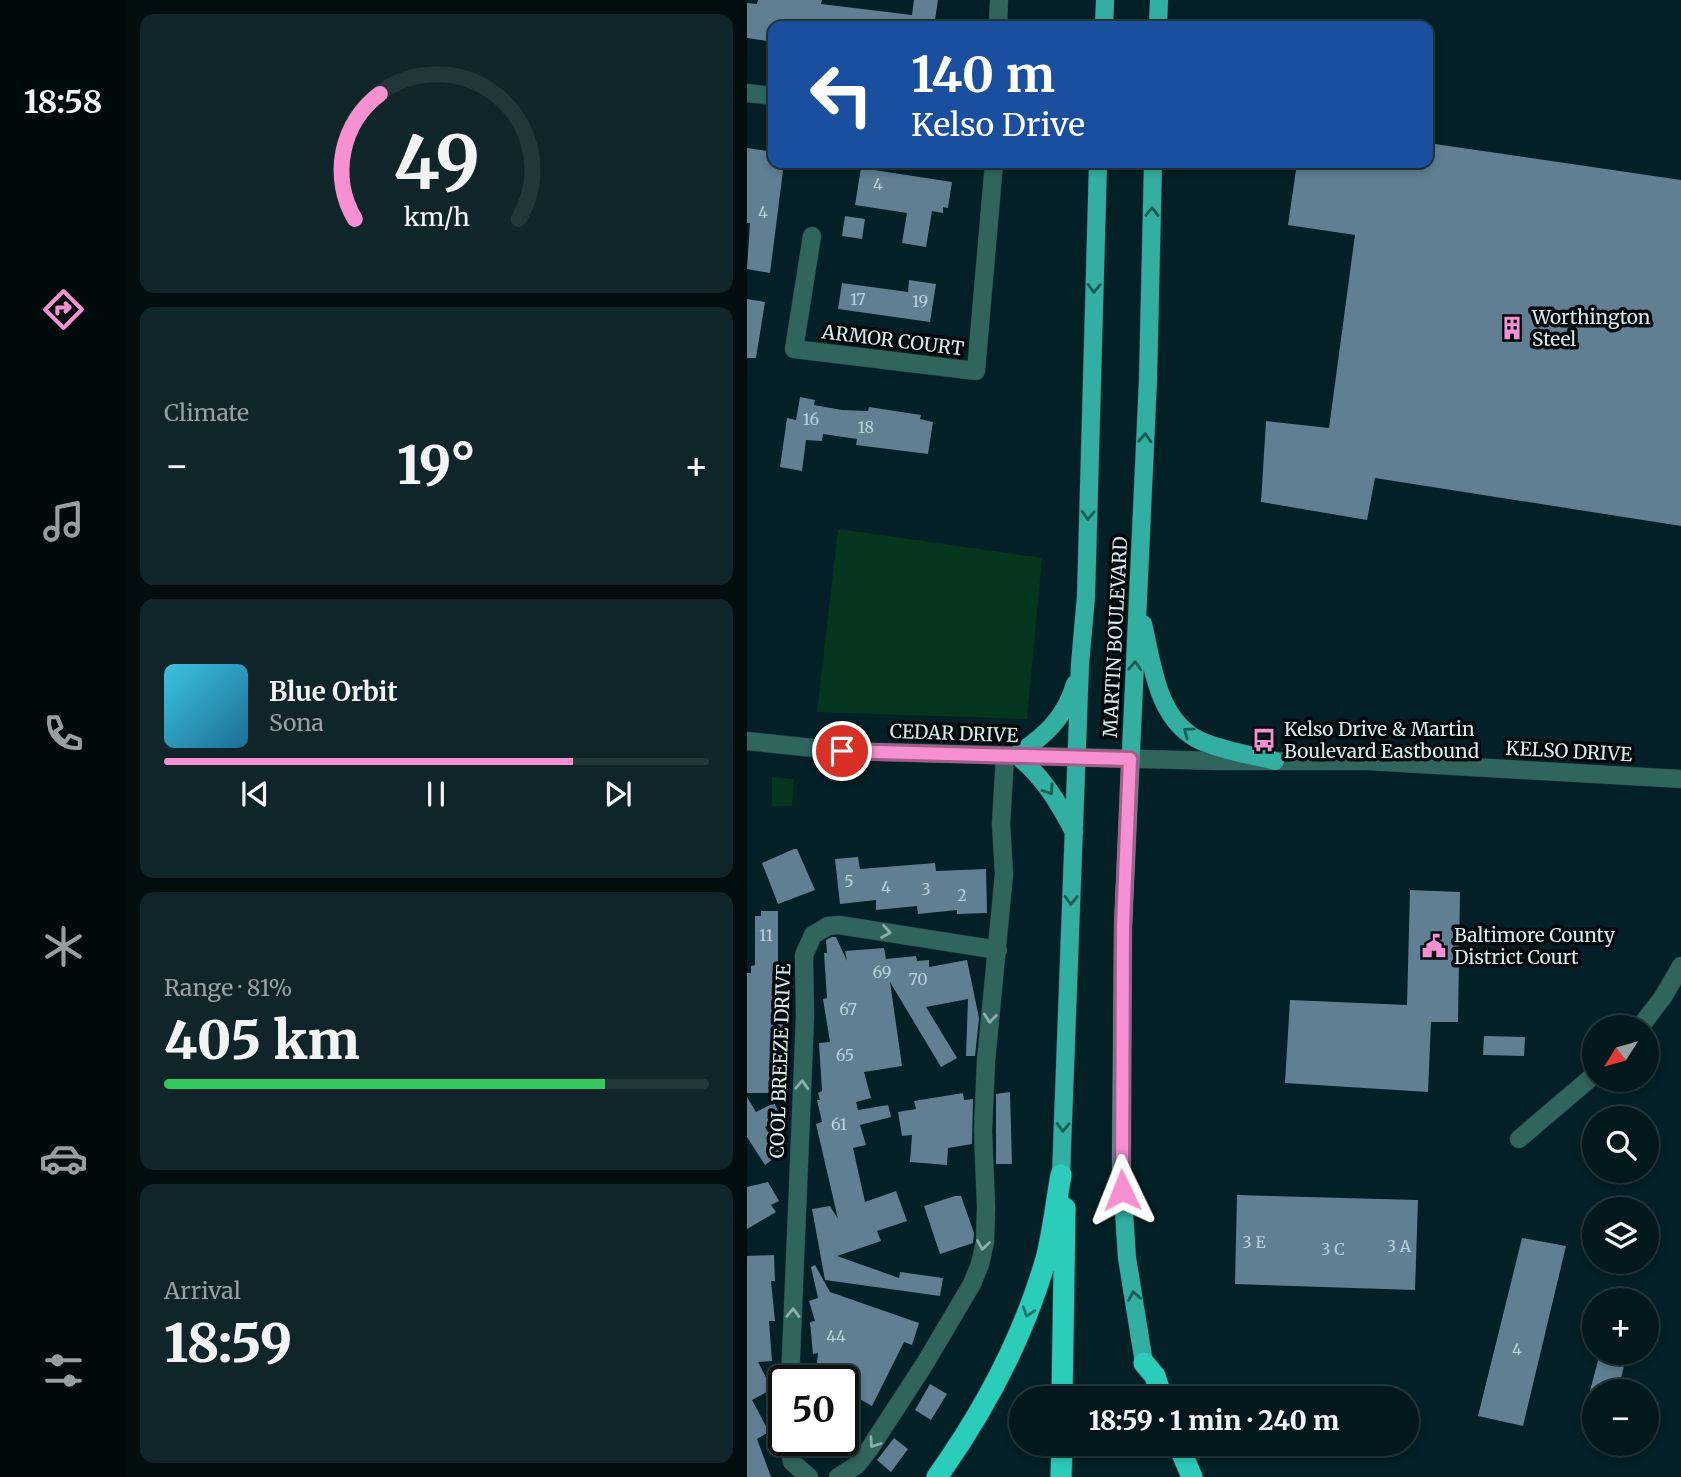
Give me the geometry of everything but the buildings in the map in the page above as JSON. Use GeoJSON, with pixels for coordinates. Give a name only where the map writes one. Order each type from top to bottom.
{"type":"FeatureCollection","features":[{"type":"Feature","properties":{"kind":"highway"},"geometry":{"type":"LineString","coordinates":[[1061,1175],[1065,1215],[1063,1386]]}},
{"type":"Feature","properties":{"kind":"highway"},"geometry":{"type":"LineString","coordinates":[[937,1477],[1016,1347],[1046,1256],[1061,1175]]}},
{"type":"Feature","properties":{"kind":"highway"},"geometry":{"type":"LineString","coordinates":[[1144,1363],[1149,1386]]}},
{"type":"Feature","properties":{"kind":"highway"},"geometry":{"type":"LineString","coordinates":[[1144,1363],[1155,1376],[1158,1386]]}},
{"type":"Feature","properties":{"kind":"highway"},"geometry":{"type":"LineString","coordinates":[[1061,1456],[1061,1477]]}},
{"type":"Feature","properties":{"kind":"highway"},"geometry":{"type":"LineString","coordinates":[[1170,1456],[1178,1477]]}},
{"type":"Feature","properties":{"kind":"highway"},"geometry":{"type":"LineString","coordinates":[[1183,1456],[1192,1477]]}},
{"type":"Feature","properties":{"kind":"main road"},"geometry":{"type":"LineString","coordinates":[[1104,21],[1105,0]]}},
{"type":"Feature","properties":{"kind":"main road"},"geometry":{"type":"LineString","coordinates":[[1158,21],[1159,0]]}},
{"type":"Feature","properties":{"kind":"main road","name":"MARTIN BOULEVARD"},"geometry":{"type":"LineString","coordinates":[[1061,1175],[1080,664],[1086,596],[1098,168]]}},
{"type":"Feature","properties":{"kind":"main road","name":"MARTIN BOULEVARD"},"geometry":{"type":"LineString","coordinates":[[1144,1363],[1127,1258],[1121,1167],[1123,926],[1148,379],[1153,168]]}},
{"type":"Feature","properties":{"kind":"main road"},"geometry":{"type":"LineString","coordinates":[[1138,604],[1159,689],[1176,723],[1204,742],[1275,761]]}},
{"type":"Feature","properties":{"kind":"main road"},"geometry":{"type":"LineString","coordinates":[[1010,756],[1051,730],[1070,699],[1080,664]]}},
{"type":"Feature","properties":{"kind":"main road"},"geometry":{"type":"LineString","coordinates":[[1010,756],[1035,769],[1074,832]]}},
{"type":"Feature","properties":{"kind":"street"},"geometry":{"type":"LineString","coordinates":[[998,21],[999,0]]}},
{"type":"Feature","properties":{"kind":"street"},"geometry":{"type":"LineString","coordinates":[[747,93],[768,95]]}},
{"type":"Feature","properties":{"kind":"street","name":"ARMOR COURT"},"geometry":{"type":"LineString","coordinates":[[812,236],[794,349],[976,372],[994,168]]}},
{"type":"Feature","properties":{"kind":"street","name":"CEDAR DRIVE"},"geometry":{"type":"LineString","coordinates":[[747,741],[842,751],[1077,758]]}},
{"type":"Feature","properties":{"kind":"street"},"geometry":{"type":"LineString","coordinates":[[837,1477],[857,1465],[870,1448],[924,1365],[972,1284],[980,1265],[986,1207],[983,1131],[986,1061],[1004,874],[1001,824],[1010,756]]}},
{"type":"Feature","properties":{"kind":"street","name":"KELSO DRIVE"},"geometry":{"type":"LineString","coordinates":[[1077,758],[1428,764],[1681,779]]}},
{"type":"Feature","properties":{"kind":"street","name":"COOL BREEZE DRIVE"},"geometry":{"type":"LineString","coordinates":[[791,1365],[805,1017],[804,955],[809,940],[820,930],[839,925],[998,950]]}},
{"type":"Feature","properties":{"kind":"street"},"geometry":{"type":"LineString","coordinates":[[1649,1015],[1681,966]]}},
{"type":"Feature","properties":{"kind":"street"},"geometry":{"type":"LineString","coordinates":[[1519,1139],[1582,1085]]}},
{"type":"Feature","properties":{"kind":"street"},"geometry":{"type":"LineString","coordinates":[[791,1456],[792,1462],[808,1477]]}},
{"type":"Feature","properties":{"kind":"green space"},"geometry":{"type":"Polygon","coordinates":[[[838,529],[1042,558],[1027,719],[817,712],[838,529]]]}},
{"type":"Feature","properties":{"kind":"green space"},"geometry":{"type":"Polygon","coordinates":[[[772,777],[794,779],[792,806],[772,806],[772,777]]]}},
{"type":"Feature","properties":{"kind":"place","name":"Worthington Steel"},"geometry":{"type":"Point","coordinates":[1512,328]}},
{"type":"Feature","properties":{"kind":"place","name":"Kelso Drive & Martin Boulevard Eastbound"},"geometry":{"type":"Point","coordinates":[1264,740]}},
{"type":"Feature","properties":{"kind":"place","name":"Baltimore County District Court"},"geometry":{"type":"Point","coordinates":[1434,946]}},
{"type":"Feature","properties":{"kind":"route"},"geometry":{"type":"LineString","coordinates":[[842,751],[1130,759],[1123,926],[1122,1190]]}}]}
